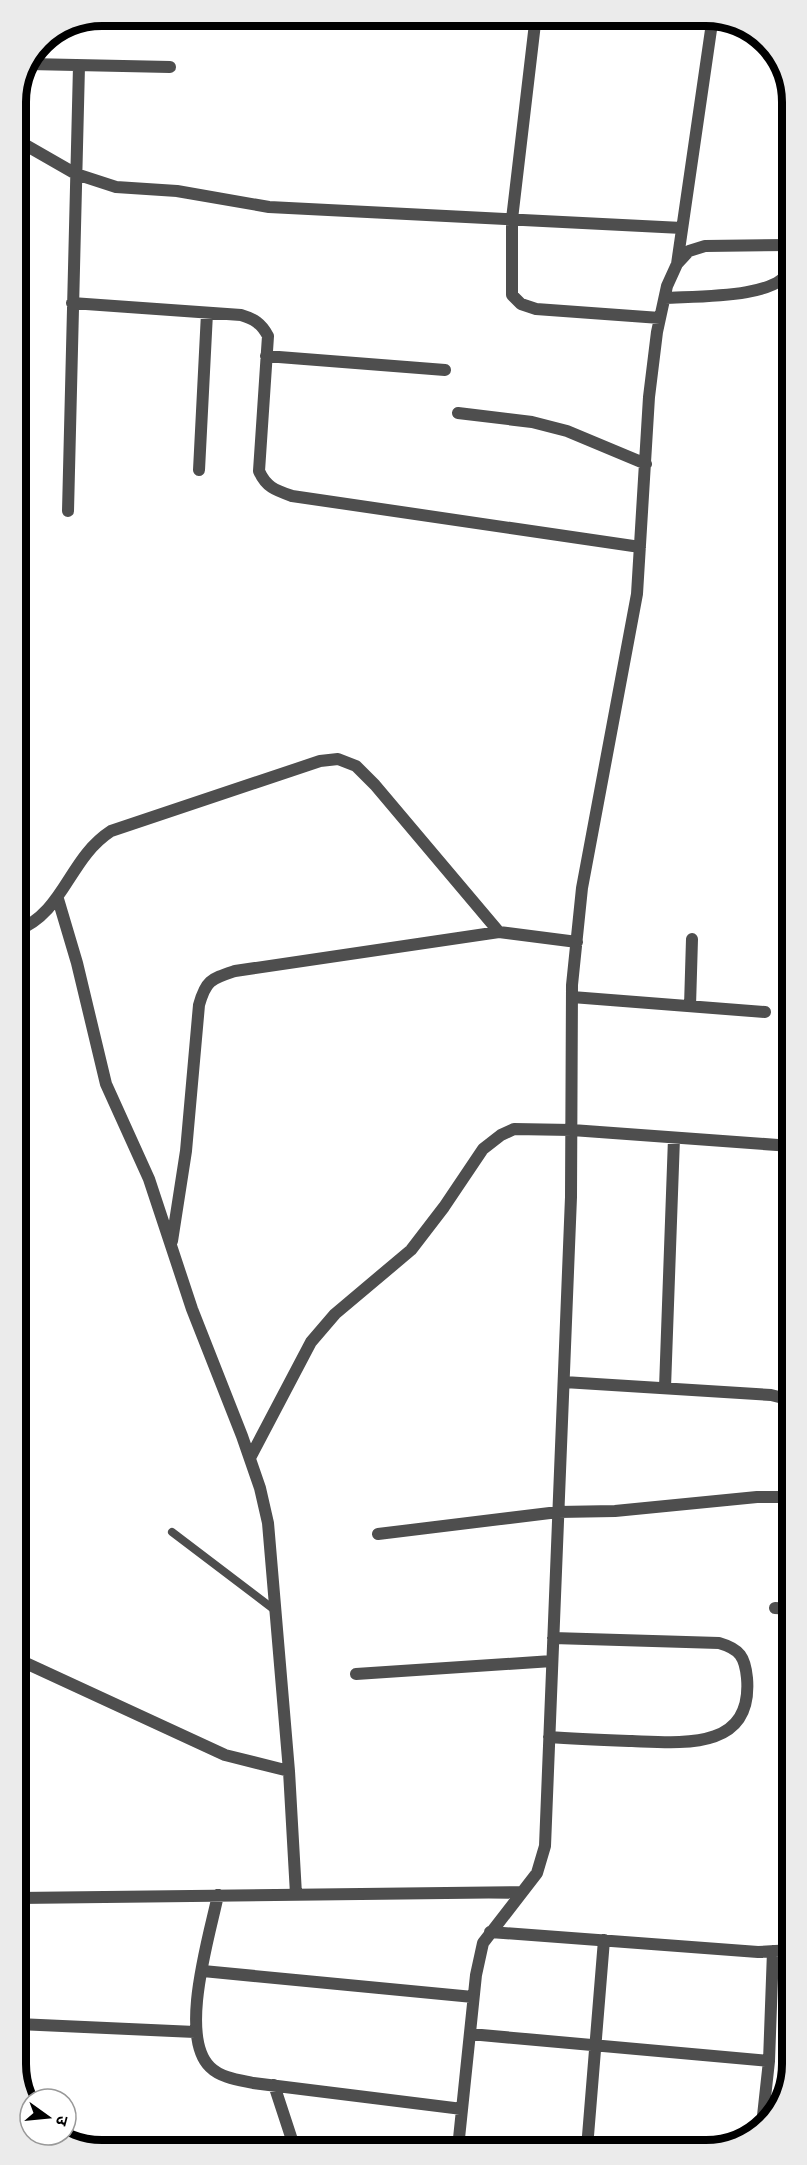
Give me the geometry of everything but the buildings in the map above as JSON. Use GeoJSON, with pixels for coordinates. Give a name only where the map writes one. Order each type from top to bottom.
{"type":"FeatureCollection","features":[{"type":"Feature","properties":{"kind":"street"},"geometry":{"type":"LineString","coordinates":[[535,26],[513,219],[512,294],[521,304],[536,309],[660,318]]}},
{"type":"Feature","properties":{"kind":"street"},"geometry":{"type":"LineString","coordinates":[[459,2140],[473,1997],[483,1942],[537,1873],[545,1846],[564,1382],[572,1130],[572,997],[576,942],[582,888],[637,594],[652,364],[664,298],[676,264],[712,26]]}},
{"type":"Feature","properties":{"kind":"street"},"geometry":{"type":"LineString","coordinates":[[35,64],[170,67]]}},
{"type":"Feature","properties":{"kind":"street"},"geometry":{"type":"LineString","coordinates":[[68,511],[79,66]]}},
{"type":"Feature","properties":{"kind":"street"},"geometry":{"type":"LineString","coordinates":[[26,145],[76,174],[116,187],[177,190],[269,207],[682,228]]}},
{"type":"Feature","properties":{"kind":"street"},"geometry":{"type":"LineString","coordinates":[[676,264],[689,251],[705,246],[782,244]]}},
{"type":"Feature","properties":{"kind":"street"},"geometry":{"type":"LineString","coordinates":[[664,298],[752,292],[779,284],[782,280]]}},
{"type":"Feature","properties":{"kind":"street"},"geometry":{"type":"LineString","coordinates":[[72,303],[241,315],[254,320],[268,336],[259,471],[265,484],[276,490],[292,496],[640,547]]}},
{"type":"Feature","properties":{"kind":"street"},"geometry":{"type":"LineString","coordinates":[[199,470],[207,313]]}},
{"type":"Feature","properties":{"kind":"street"},"geometry":{"type":"LineString","coordinates":[[266,357],[445,370]]}},
{"type":"Feature","properties":{"kind":"street"},"geometry":{"type":"LineString","coordinates":[[458,413],[532,422],[567,431],[646,464]]}},
{"type":"Feature","properties":{"kind":"street"},"geometry":{"type":"LineString","coordinates":[[26,925],[41,916],[58,899],[76,865],[94,842],[111,831],[296,768],[338,759],[356,766],[375,785],[500,932]]}},
{"type":"Feature","properties":{"kind":"street"},"geometry":{"type":"LineString","coordinates":[[58,899],[77,963],[106,1084],[149,1179],[192,1309],[250,1458],[268,1523],[289,1771],[296,1894]]}},
{"type":"Feature","properties":{"kind":"street"},"geometry":{"type":"LineString","coordinates":[[172,1243],[186,1151],[199,1005],[203,988],[212,979],[235,971],[500,932],[576,942]]}},
{"type":"Feature","properties":{"kind":"street"},"geometry":{"type":"LineString","coordinates":[[690,1006],[692,939]]}},
{"type":"Feature","properties":{"kind":"street"},"geometry":{"type":"LineString","coordinates":[[572,997],[765,1012]]}},
{"type":"Feature","properties":{"kind":"street"},"geometry":{"type":"LineString","coordinates":[[250,1458],[311,1342],[335,1314],[411,1250],[483,1149],[501,1135],[514,1129],[572,1130],[782,1145]]}},
{"type":"Feature","properties":{"kind":"street"},"geometry":{"type":"LineString","coordinates":[[665,1388],[674,1138]]}},
{"type":"Feature","properties":{"kind":"street"},"geometry":{"type":"LineString","coordinates":[[564,1382],[771,1395],[782,1398]]}},
{"type":"Feature","properties":{"kind":"street"},"geometry":{"type":"LineString","coordinates":[[378,1534],[558,1512],[615,1511],[757,1497],[782,1497]]}},
{"type":"Feature","properties":{"kind":"street"},"geometry":{"type":"LineString","coordinates":[[775,1608],[782,1608]]}},
{"type":"Feature","properties":{"kind":"street"},"geometry":{"type":"LineString","coordinates":[[549,1737],[678,1743],[707,1740],[729,1730],[742,1716],[747,1681],[745,1658],[734,1647],[719,1643],[553,1638]]}},
{"type":"Feature","properties":{"kind":"street"},"geometry":{"type":"LineString","coordinates":[[356,1674],[552,1661]]}},
{"type":"Feature","properties":{"kind":"street"},"geometry":{"type":"LineString","coordinates":[[26,1663],[225,1755],[289,1771]]}},
{"type":"Feature","properties":{"kind":"street"},"geometry":{"type":"LineString","coordinates":[[26,1898],[522,1892]]}},
{"type":"Feature","properties":{"kind":"street"},"geometry":{"type":"LineString","coordinates":[[218,1895],[202,1971],[195,2032],[199,2050],[210,2067],[229,2078],[462,2109]]}},
{"type":"Feature","properties":{"kind":"street"},"geometry":{"type":"LineString","coordinates":[[490,1932],[782,1951]]}},
{"type":"Feature","properties":{"kind":"street"},"geometry":{"type":"LineString","coordinates":[[587,2140],[604,1940]]}},
{"type":"Feature","properties":{"kind":"street"},"geometry":{"type":"LineString","coordinates":[[763,2113],[769,2061],[773,1951]]}},
{"type":"Feature","properties":{"kind":"street"},"geometry":{"type":"LineString","coordinates":[[202,1971],[473,1997]]}},
{"type":"Feature","properties":{"kind":"street"},"geometry":{"type":"LineString","coordinates":[[26,2024],[195,2032]]}},
{"type":"Feature","properties":{"kind":"street"},"geometry":{"type":"LineString","coordinates":[[470,2034],[769,2061]]}},
{"type":"Feature","properties":{"kind":"street"},"geometry":{"type":"LineString","coordinates":[[274,2085],[292,2139]]}},
{"type":"Feature","properties":{"kind":"lane"},"geometry":{"type":"LineString","coordinates":[[172,1532],[276,1611]]}}]}
